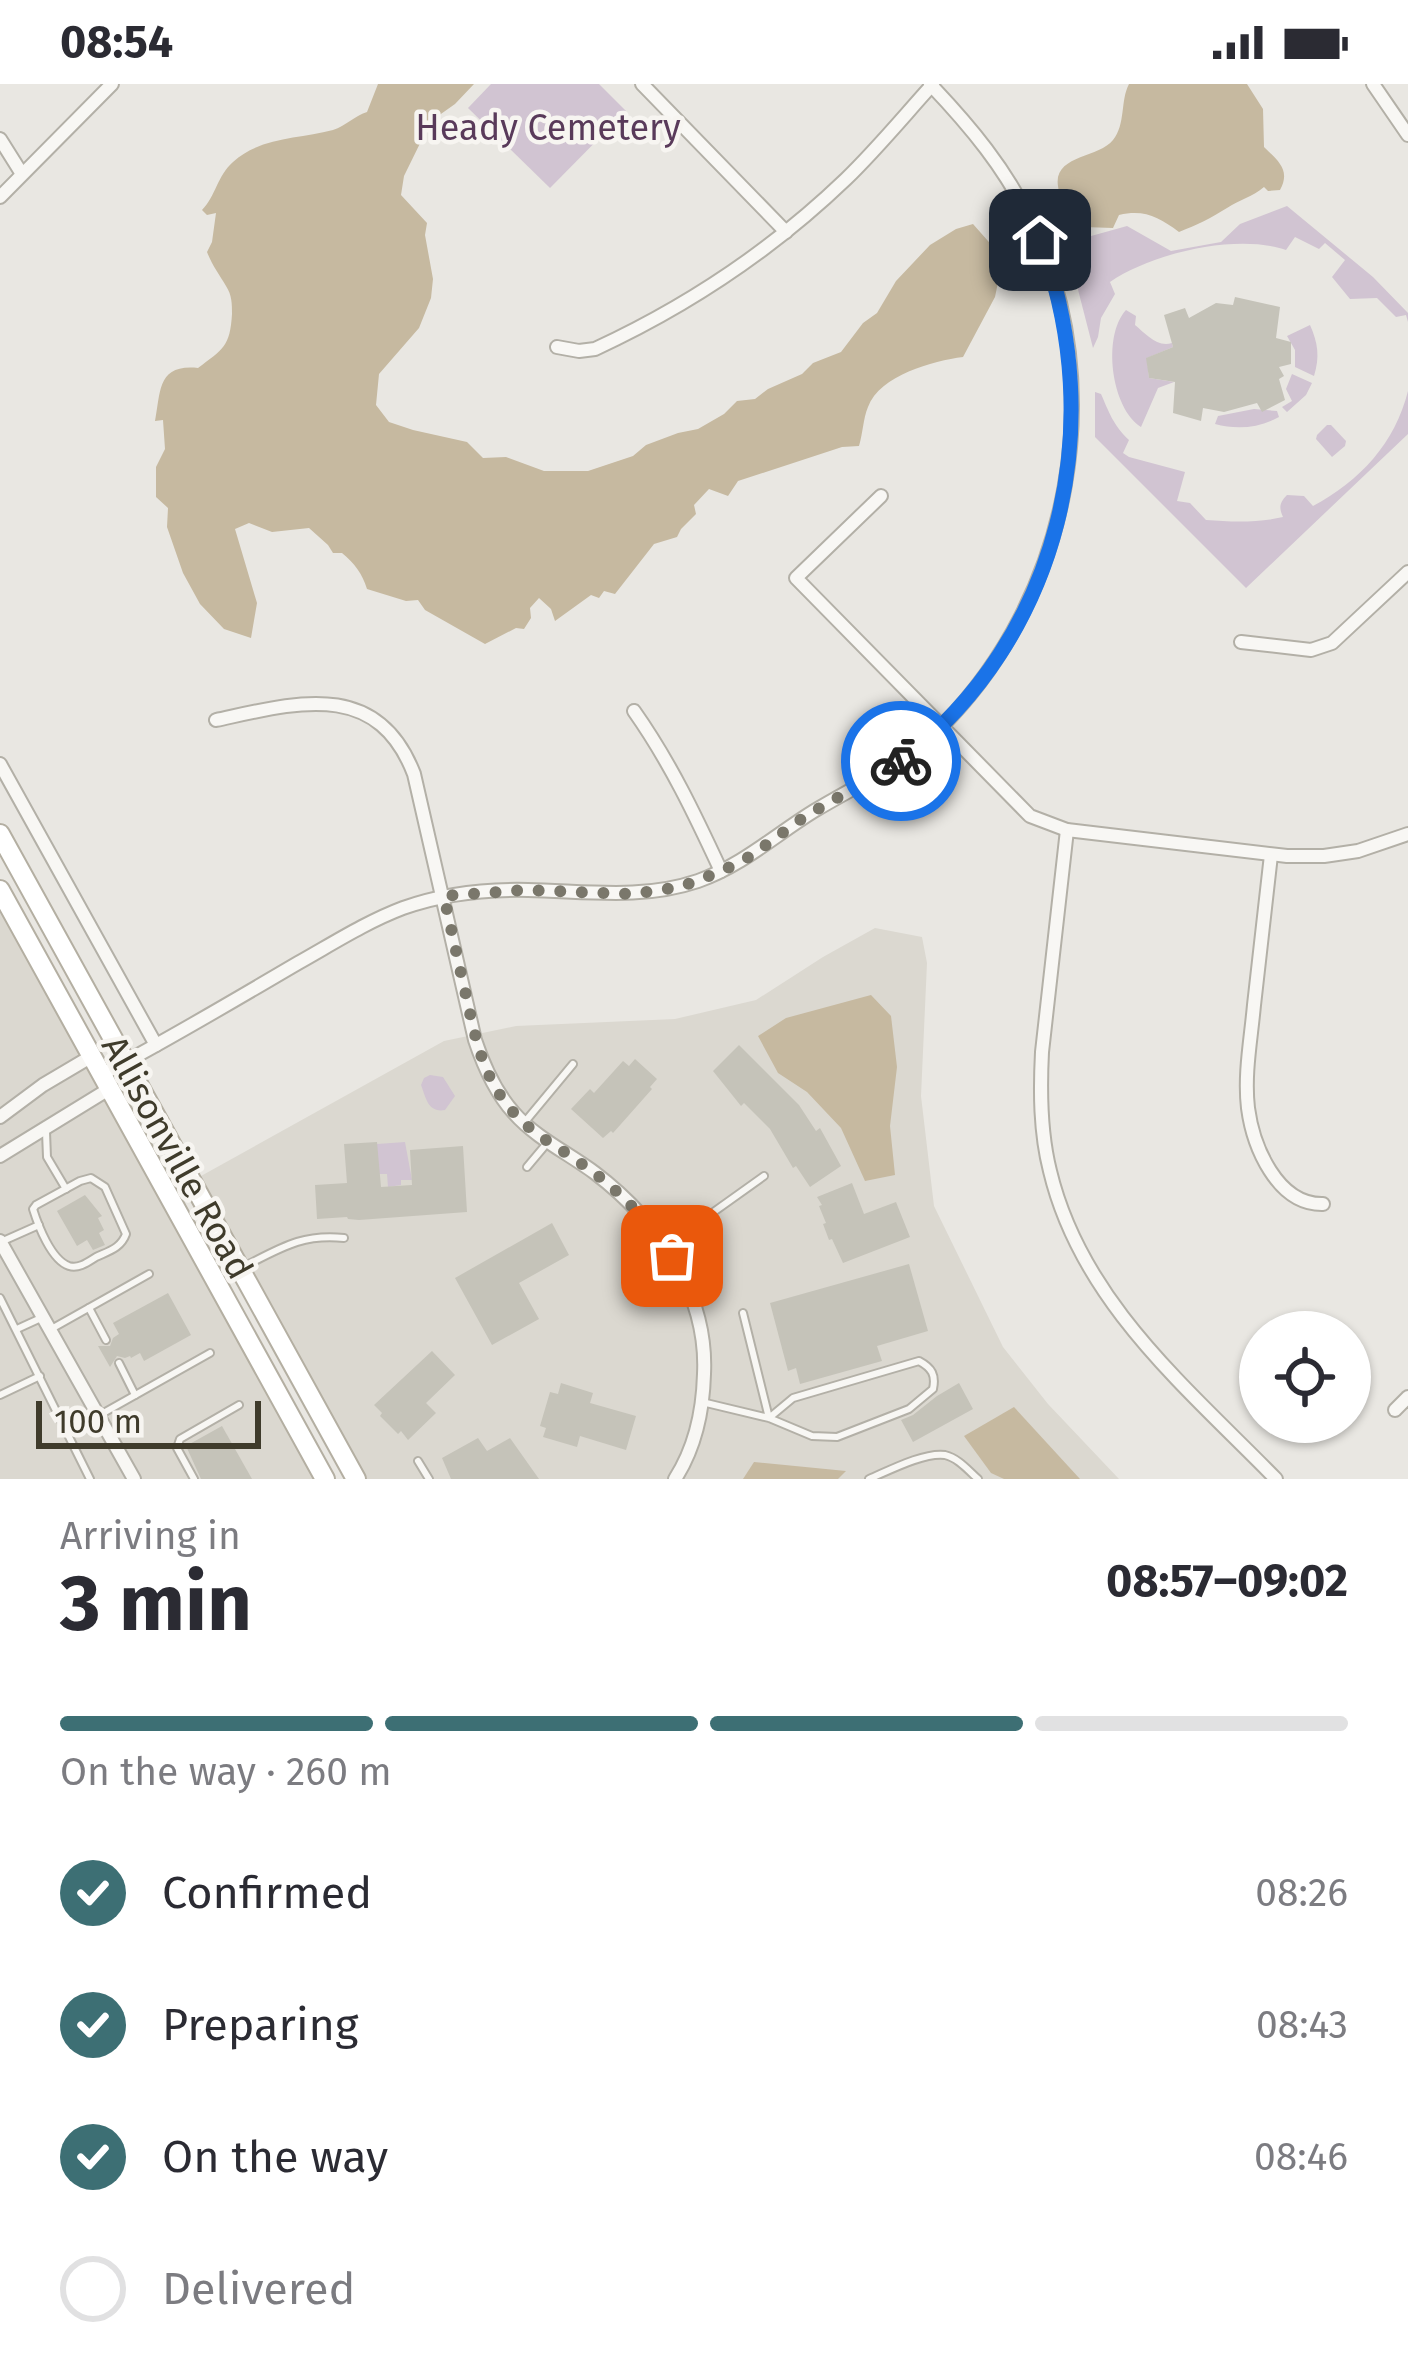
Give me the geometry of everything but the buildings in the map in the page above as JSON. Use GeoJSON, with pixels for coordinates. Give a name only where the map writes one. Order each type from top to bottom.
{"type":"FeatureCollection","features":[{"type":"Feature","properties":{"kind":"main road","name":"Allisonville Road"},"geometry":{"type":"LineString","coordinates":[[0,834],[356,1479]]}},
{"type":"Feature","properties":{"kind":"main road","name":"Allisonville Road"},"geometry":{"type":"LineString","coordinates":[[0,890],[325,1479]]}},
{"type":"Feature","properties":{"kind":"street"},"geometry":{"type":"LineString","coordinates":[[0,197],[112,84]]}},
{"type":"Feature","properties":{"kind":"street"},"geometry":{"type":"LineString","coordinates":[[642,84],[786,232]]}},
{"type":"Feature","properties":{"kind":"street"},"geometry":{"type":"LineString","coordinates":[[1373,84],[1408,135]]}},
{"type":"Feature","properties":{"kind":"street"},"geometry":{"type":"LineString","coordinates":[[0,1156],[126,1062],[403,908],[444,896],[524,890],[649,892],[680,887],[722,871],[896,765],[942,727],[998,654],[1040,576],[1066,482],[1072,410],[1063,322],[1040,240],[994,158],[932,85],[862,164],[786,232],[704,292],[595,349],[557,346]]}},
{"type":"Feature","properties":{"kind":"street"},"geometry":{"type":"LineString","coordinates":[[0,140],[22,174]]}},
{"type":"Feature","properties":{"kind":"street"},"geometry":{"type":"LineString","coordinates":[[880,496],[796,578],[1037,820],[1067,830],[1271,855],[1324,856],[1408,834]]}},
{"type":"Feature","properties":{"kind":"street"},"geometry":{"type":"LineString","coordinates":[[1241,642],[1311,650],[1332,643],[1408,572]]}},
{"type":"Feature","properties":{"kind":"street"},"geometry":{"type":"LineString","coordinates":[[216,720],[316,702],[355,709],[382,725],[410,764],[480,1055],[498,1092],[524,1123],[622,1196],[670,1253],[692,1297],[705,1362],[702,1402],[695,1436],[675,1479]]}},
{"type":"Feature","properties":{"kind":"street"},"geometry":{"type":"LineString","coordinates":[[634,711],[687,796],[722,871]]}},
{"type":"Feature","properties":{"kind":"street"},"geometry":{"type":"LineString","coordinates":[[0,764],[156,1045]]}},
{"type":"Feature","properties":{"kind":"street"},"geometry":{"type":"LineString","coordinates":[[1067,830],[1040,1084],[1046,1150],[1060,1206],[1082,1258],[1115,1310],[1276,1479]]}},
{"type":"Feature","properties":{"kind":"street"},"geometry":{"type":"LineString","coordinates":[[1271,855],[1248,1060],[1249,1112],[1257,1142],[1276,1179],[1302,1200],[1323,1204]]}},
{"type":"Feature","properties":{"kind":"street"},"geometry":{"type":"LineString","coordinates":[[0,1118],[92,1056]]}},
{"type":"Feature","properties":{"kind":"street"},"geometry":{"type":"LineString","coordinates":[[0,1242],[134,1479]]}},
{"type":"Feature","properties":{"kind":"street"},"geometry":{"type":"LineString","coordinates":[[1395,1410],[1408,1397]]}},
{"type":"Feature","properties":{"kind":"lane"},"geometry":{"type":"LineString","coordinates":[[524,1123],[573,1064]]}},
{"type":"Feature","properties":{"kind":"lane"},"geometry":{"type":"LineString","coordinates":[[48,1124],[47,1157],[66,1189]]}},
{"type":"Feature","properties":{"kind":"lane"},"geometry":{"type":"LineString","coordinates":[[527,1167],[549,1142]]}},
{"type":"Feature","properties":{"kind":"lane"},"geometry":{"type":"LineString","coordinates":[[630,1291],[698,1231],[701,1221],[764,1176]]}},
{"type":"Feature","properties":{"kind":"lane"},"geometry":{"type":"LineString","coordinates":[[92,1178],[105,1187],[126,1234],[122,1244],[81,1266],[70,1266],[58,1258],[39,1225],[34,1207],[92,1178]]}},
{"type":"Feature","properties":{"kind":"lane"},"geometry":{"type":"LineString","coordinates":[[670,1253],[693,1219],[701,1221]]}},
{"type":"Feature","properties":{"kind":"lane"},"geometry":{"type":"LineString","coordinates":[[0,1242],[39,1225]]}},
{"type":"Feature","properties":{"kind":"lane"},"geometry":{"type":"LineString","coordinates":[[249,1264],[292,1242],[344,1238]]}},
{"type":"Feature","properties":{"kind":"lane"},"geometry":{"type":"LineString","coordinates":[[16,1329],[89,1308],[149,1274]]}},
{"type":"Feature","properties":{"kind":"lane"},"geometry":{"type":"LineString","coordinates":[[0,1298],[91,1479]]}},
{"type":"Feature","properties":{"kind":"lane"},"geometry":{"type":"LineString","coordinates":[[89,1308],[106,1340]]}},
{"type":"Feature","properties":{"kind":"lane"},"geometry":{"type":"LineString","coordinates":[[743,1312],[769,1418]]}},
{"type":"Feature","properties":{"kind":"lane"},"geometry":{"type":"LineString","coordinates":[[98,1415],[210,1354]]}},
{"type":"Feature","properties":{"kind":"lane"},"geometry":{"type":"LineString","coordinates":[[702,1402],[769,1418],[812,1436],[837,1437],[909,1409],[933,1389],[935,1378],[920,1361],[793,1398],[769,1418]]}},
{"type":"Feature","properties":{"kind":"lane"},"geometry":{"type":"LineString","coordinates":[[118,1363],[135,1395]]}},
{"type":"Feature","properties":{"kind":"lane"},"geometry":{"type":"LineString","coordinates":[[0,1395],[40,1376]]}},
{"type":"Feature","properties":{"kind":"lane"},"geometry":{"type":"LineString","coordinates":[[194,1479],[177,1448],[179,1439],[238,1405]]}},
{"type":"Feature","properties":{"kind":"lane"},"geometry":{"type":"LineString","coordinates":[[868,1479],[942,1454],[958,1460],[972,1476]]}},
{"type":"Feature","properties":{"kind":"lane"},"geometry":{"type":"LineString","coordinates":[[418,1461],[429,1479]]}},
{"type":"Feature","properties":{"kind":"shaded area"},"geometry":{"type":"Polygon","coordinates":[[[378,84],[474,84],[431,121],[404,176],[401,195],[427,223],[431,298],[419,328],[379,374],[376,405],[389,422],[467,442],[483,458],[506,457],[544,471],[588,471],[633,456],[646,445],[698,429],[737,401],[755,399],[813,363],[841,352],[877,313],[896,281],[930,245],[956,229],[973,224],[1003,258],[995,297],[963,357],[895,378],[874,396],[859,446],[842,447],[738,481],[728,496],[709,489],[694,505],[696,514],[677,537],[654,544],[615,594],[591,595],[555,621],[539,598],[530,608],[531,618],[524,629],[516,628],[485,644],[425,610],[418,600],[367,589],[351,561],[342,553],[333,553],[309,528],[272,532],[249,523],[235,529],[257,603],[251,638],[224,629],[200,604],[183,573],[167,527],[168,508],[156,497],[156,467],[165,449],[163,420],[155,421],[163,382],[175,370],[198,368],[214,356],[227,341],[231,325],[229,293],[207,252],[216,213],[207,215],[202,210],[228,168],[244,154],[268,143],[342,126],[367,112],[378,84]]]}},
{"type":"Feature","properties":{"kind":"shaded area"},"geometry":{"type":"Polygon","coordinates":[[[1129,84],[1247,84],[1263,109],[1264,147],[1283,171],[1280,190],[1264,187],[1179,232],[1158,218],[1136,213],[1119,215],[1113,228],[1084,227],[1061,198],[1058,176],[1070,163],[1113,140],[1129,84]]]}},
{"type":"Feature","properties":{"kind":"shaded area"},"geometry":{"type":"Polygon","coordinates":[[[0,904],[320,1479],[0,1479],[0,904]]]}},
{"type":"Feature","properties":{"kind":"shaded area"},"geometry":{"type":"Polygon","coordinates":[[[875,928],[922,937],[927,963],[921,1096],[934,1206],[1003,1347],[1048,1404],[1119,1479],[367,1479],[201,1176],[444,1041],[516,1026],[675,1019],[756,1000],[875,928]]]}},
{"type":"Feature","properties":{"kind":"shaded area"},"geometry":{"type":"Polygon","coordinates":[[[871,995],[891,1016],[897,1067],[890,1126],[895,1175],[865,1181],[841,1128],[807,1092],[778,1073],[758,1036],[786,1018],[871,995]]]}},
{"type":"Feature","properties":{"kind":"shaded area"},"geometry":{"type":"Polygon","coordinates":[[[1014,1407],[1080,1479],[1004,1479],[991,1473],[964,1436],[1014,1407]]]}},
{"type":"Feature","properties":{"kind":"shaded area"},"geometry":{"type":"Polygon","coordinates":[[[754,1462],[846,1471],[838,1479],[743,1479],[754,1462]]]}},
{"type":"Feature","properties":{"kind":"green space","name":"Heady Cemetery"},"geometry":{"type":"Polygon","coordinates":[[[491,84],[599,84],[626,111],[550,188],[468,108],[491,84]]]}},
{"type":"Feature","properties":{"kind":"green space"},"geometry":{"type":"Polygon","coordinates":[[[1287,206],[1373,277],[1408,313],[1408,322],[1406,315],[1396,317],[1377,298],[1350,299],[1332,277],[1345,260],[1325,243],[1319,249],[1295,237],[1286,250],[1220,245],[1171,255],[1128,272],[1110,282],[1115,294],[1101,318],[1093,348],[1066,243],[1127,226],[1171,251],[1221,242],[1240,224],[1287,206]]]}},
{"type":"Feature","properties":{"kind":"green space"},"geometry":{"type":"Polygon","coordinates":[[[1126,310],[1136,316],[1135,325],[1147,336],[1173,347],[1147,358],[1149,378],[1174,382],[1158,388],[1141,427],[1123,404],[1113,371],[1114,337],[1126,310]]]}},
{"type":"Feature","properties":{"kind":"green space"},"geometry":{"type":"Polygon","coordinates":[[[1310,325],[1317,350],[1314,376],[1295,367],[1295,350],[1287,336],[1310,325]]]}},
{"type":"Feature","properties":{"kind":"green space"},"geometry":{"type":"Polygon","coordinates":[[[1292,374],[1312,383],[1287,412],[1282,407],[1292,401],[1286,389],[1292,374]]]}},
{"type":"Feature","properties":{"kind":"green space"},"geometry":{"type":"Polygon","coordinates":[[[1408,391],[1408,434],[1246,588],[1095,437],[1095,392],[1101,394],[1115,424],[1129,440],[1123,453],[1185,472],[1177,501],[1190,503],[1206,520],[1273,519],[1283,517],[1280,506],[1287,495],[1304,496],[1313,506],[1360,472],[1385,444],[1408,391]]]}},
{"type":"Feature","properties":{"kind":"green space"},"geometry":{"type":"Polygon","coordinates":[[[1254,409],[1277,411],[1279,417],[1248,427],[1215,424],[1218,416],[1254,409]]]}},
{"type":"Feature","properties":{"kind":"green space"},"geometry":{"type":"Polygon","coordinates":[[[1327,425],[1346,441],[1332,457],[1316,439],[1327,425]]]}},
{"type":"Feature","properties":{"kind":"green space"},"geometry":{"type":"Polygon","coordinates":[[[430,1075],[443,1077],[455,1096],[445,1110],[431,1107],[426,1099],[421,1085],[430,1075]]]}},
{"type":"Feature","properties":{"kind":"green space"},"geometry":{"type":"Polygon","coordinates":[[[405,1142],[412,1180],[388,1187],[387,1174],[377,1174],[377,1144],[405,1142]]]}},
{"type":"Feature","properties":{"kind":"way so far"},"geometry":{"type":"LineString","coordinates":[[672,1256],[622,1196],[524,1123],[498,1092],[476,1040],[444,896],[496,890],[632,894],[680,887],[751,856],[804,817],[901,761]]}},
{"type":"Feature","properties":{"kind":"route"},"geometry":{"type":"LineString","coordinates":[[901,761],[942,727],[998,654],[1033,593],[1055,535],[1066,482],[1072,410],[1063,322],[1040,240]]}}]}
